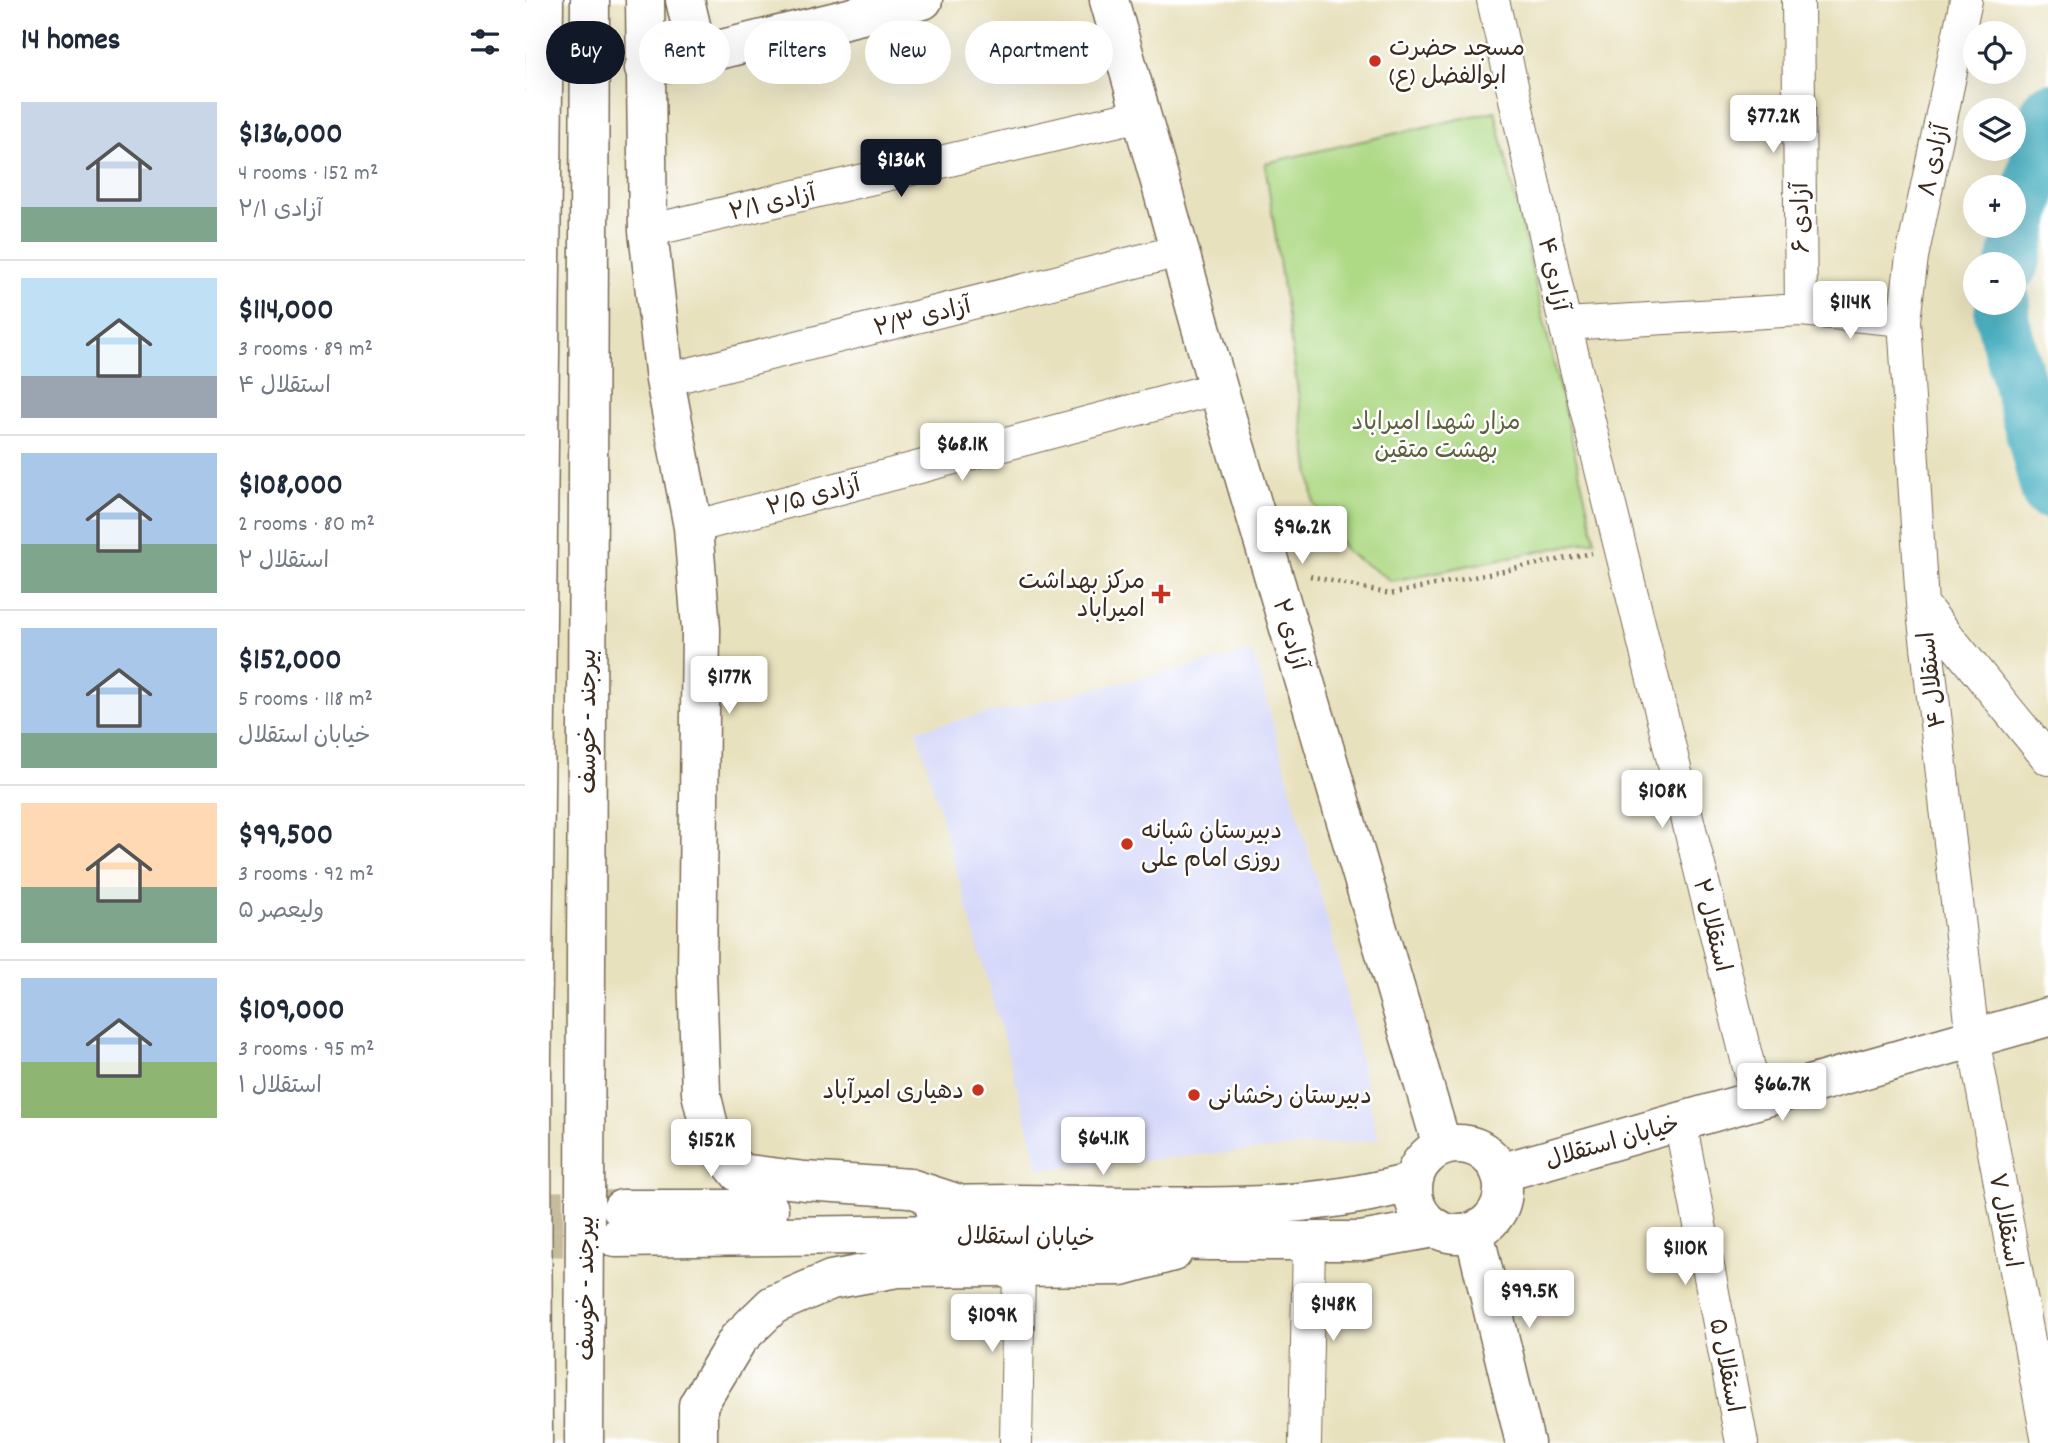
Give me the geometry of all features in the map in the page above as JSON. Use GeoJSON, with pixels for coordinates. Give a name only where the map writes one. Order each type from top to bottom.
{"type":"FeatureCollection","features":[{"type":"Feature","properties":{"kind":"main road","name":"بیرجند - خوسف"},"geometry":{"type":"LineString","coordinates":[[584,1443],[590,0]]}},
{"type":"Feature","properties":{"kind":"main road"},"geometry":{"type":"LineString","coordinates":[[645,0],[645,21]]}},
{"type":"Feature","properties":{"kind":"main road"},"geometry":{"type":"LineString","coordinates":[[685,0],[690,21]]}},
{"type":"Feature","properties":{"kind":"main road"},"geometry":{"type":"LineString","coordinates":[[730,47],[923,0]]}},
{"type":"Feature","properties":{"kind":"main road","name":"آزادی ۲"},"geometry":{"type":"LineString","coordinates":[[1109,0],[1218,388],[1443,1146]]}},
{"type":"Feature","properties":{"kind":"main road"},"geometry":{"type":"LineString","coordinates":[[533,1443],[532,1059],[538,25]]}},
{"type":"Feature","properties":{"kind":"main road"},"geometry":{"type":"LineString","coordinates":[[645,84],[648,231],[664,380],[693,527],[701,629],[697,973],[701,1093],[712,1139],[739,1173],[805,1181],[910,1188],[959,1204]]}},
{"type":"Feature","properties":{"kind":"main road"},"geometry":{"type":"LineString","coordinates":[[525,965],[532,1059]]}},
{"type":"Feature","properties":{"kind":"main road","name":"خیابان استقلال"},"geometry":{"type":"LineString","coordinates":[[1500,1173],[2048,1017]]}},
{"type":"Feature","properties":{"kind":"main road"},"geometry":{"type":"LineString","coordinates":[[1456,1144],[1483,1151],[1500,1173],[1503,1187],[1499,1207],[1486,1224],[1475,1232],[1460,1235],[1447,1233],[1434,1228],[1421,1216],[1414,1199],[1413,1182],[1423,1161],[1443,1146],[1456,1144]]}},
{"type":"Feature","properties":{"kind":"main road","name":"خیابان استقلال"},"geometry":{"type":"LineString","coordinates":[[1413,1182],[1369,1194],[1301,1202],[1180,1208],[959,1204],[827,1208],[619,1223],[1211,1241],[1361,1241],[1434,1228]]}},
{"type":"Feature","properties":{"kind":"main road"},"geometry":{"type":"LineString","coordinates":[[1475,1232],[1525,1443]]}},
{"type":"Feature","properties":{"kind":"main road"},"geometry":{"type":"LineString","coordinates":[[698,1443],[698,1405],[738,1339],[773,1305],[831,1280],[897,1268],[1122,1266],[1211,1241]]}},
{"type":"Feature","properties":{"kind":"main road"},"geometry":{"type":"LineString","coordinates":[[528,1443],[533,1390]]}},
{"type":"Feature","properties":{"kind":"street","name":"آزادی ۴"},"geometry":{"type":"LineString","coordinates":[[1493,0],[1565,324],[1619,548]]}},
{"type":"Feature","properties":{"kind":"street","name":"آزادی ۶"},"geometry":{"type":"LineString","coordinates":[[1798,0],[1801,310]]}},
{"type":"Feature","properties":{"kind":"street","name":"آزادی ۸"},"geometry":{"type":"LineString","coordinates":[[1904,320],[1912,257],[1966,0]]}},
{"type":"Feature","properties":{"kind":"street","name":"آزادی ۲/۱"},"geometry":{"type":"LineString","coordinates":[[648,231],[1141,115]]}},
{"type":"Feature","properties":{"kind":"street","name":"آزادی ۲/۳"},"geometry":{"type":"LineString","coordinates":[[664,380],[1179,251]]}},
{"type":"Feature","properties":{"kind":"street"},"geometry":{"type":"LineString","coordinates":[[1565,324],[1801,310],[1904,320]]}},
{"type":"Feature","properties":{"kind":"street","name":"استقلال ۴"},"geometry":{"type":"LineString","coordinates":[[1904,320],[1922,604],[1973,1038]]}},
{"type":"Feature","properties":{"kind":"street","name":"آزادی ۲/۵"},"geometry":{"type":"LineString","coordinates":[[693,527],[1218,388]]}},
{"type":"Feature","properties":{"kind":"street","name":"استقلال ۲"},"geometry":{"type":"LineString","coordinates":[[1619,548],[1757,1100]]}},
{"type":"Feature","properties":{"kind":"street"},"geometry":{"type":"LineString","coordinates":[[1922,604],[2048,759]]}},
{"type":"Feature","properties":{"kind":"street","name":"استقلال ۷"},"geometry":{"type":"LineString","coordinates":[[1973,1038],[2048,1443]]}},
{"type":"Feature","properties":{"kind":"street","name":"استقلال ۵"},"geometry":{"type":"LineString","coordinates":[[1680,1121],[1742,1443]]}},
{"type":"Feature","properties":{"kind":"street"},"geometry":{"type":"LineString","coordinates":[[1305,1443],[1310,1241]]}},
{"type":"Feature","properties":{"kind":"street"},"geometry":{"type":"LineString","coordinates":[[1016,1443],[1019,1266]]}},
{"type":"Feature","properties":{"kind":"path"},"geometry":{"type":"LineString","coordinates":[[1271,568],[1390,594],[1619,548]]}},
{"type":"Feature","properties":{"kind":"shaded area","name":"دبیرستان شبانه روزی امام علی"},"geometry":{"type":"Polygon","coordinates":[[[1253,652],[1338,958],[1378,1140],[1040,1169],[917,730],[1253,652]]]}},
{"type":"Feature","properties":{"kind":"green space","name":"مزار شهدا امیراباد بهشت متقین"},"geometry":{"type":"Polygon","coordinates":[[[1495,111],[1595,540],[1392,581],[1348,553],[1314,503],[1265,163],[1495,111]]]}},
{"type":"Feature","properties":{"kind":"waterway"},"geometry":{"type":"LineString","coordinates":[[2016,252],[2048,110]]}},
{"type":"Feature","properties":{"kind":"waterway"},"geometry":{"type":"LineString","coordinates":[[2001,315],[2048,492]]}},
{"type":"Feature","properties":{"kind":"tunnel"},"geometry":{"type":"LineString","coordinates":[[525,1211],[617,1209]]}},
{"type":"Feature","properties":{"kind":"tunnel"},"geometry":{"type":"LineString","coordinates":[[525,1237],[616,1238]]}},
{"type":"Feature","properties":{"kind":"place","name":"مسجد حضرت ابوالفضل (ع)"},"geometry":{"type":"Point","coordinates":[1375,61]}},
{"type":"Feature","properties":{"kind":"place","name":"مرکز بهداشت امیراباد"},"geometry":{"type":"Point","coordinates":[1161,594]}},
{"type":"Feature","properties":{"kind":"place","name":"دبیرستان شبانه روزی امام علی"},"geometry":{"type":"Point","coordinates":[1127,844]}},
{"type":"Feature","properties":{"kind":"place","name":"دهیاری امیرآباد"},"geometry":{"type":"Point","coordinates":[978,1090]}},
{"type":"Feature","properties":{"kind":"place","name":"دبیرستان رخشانی"},"geometry":{"type":"Point","coordinates":[1194,1095]}}]}
